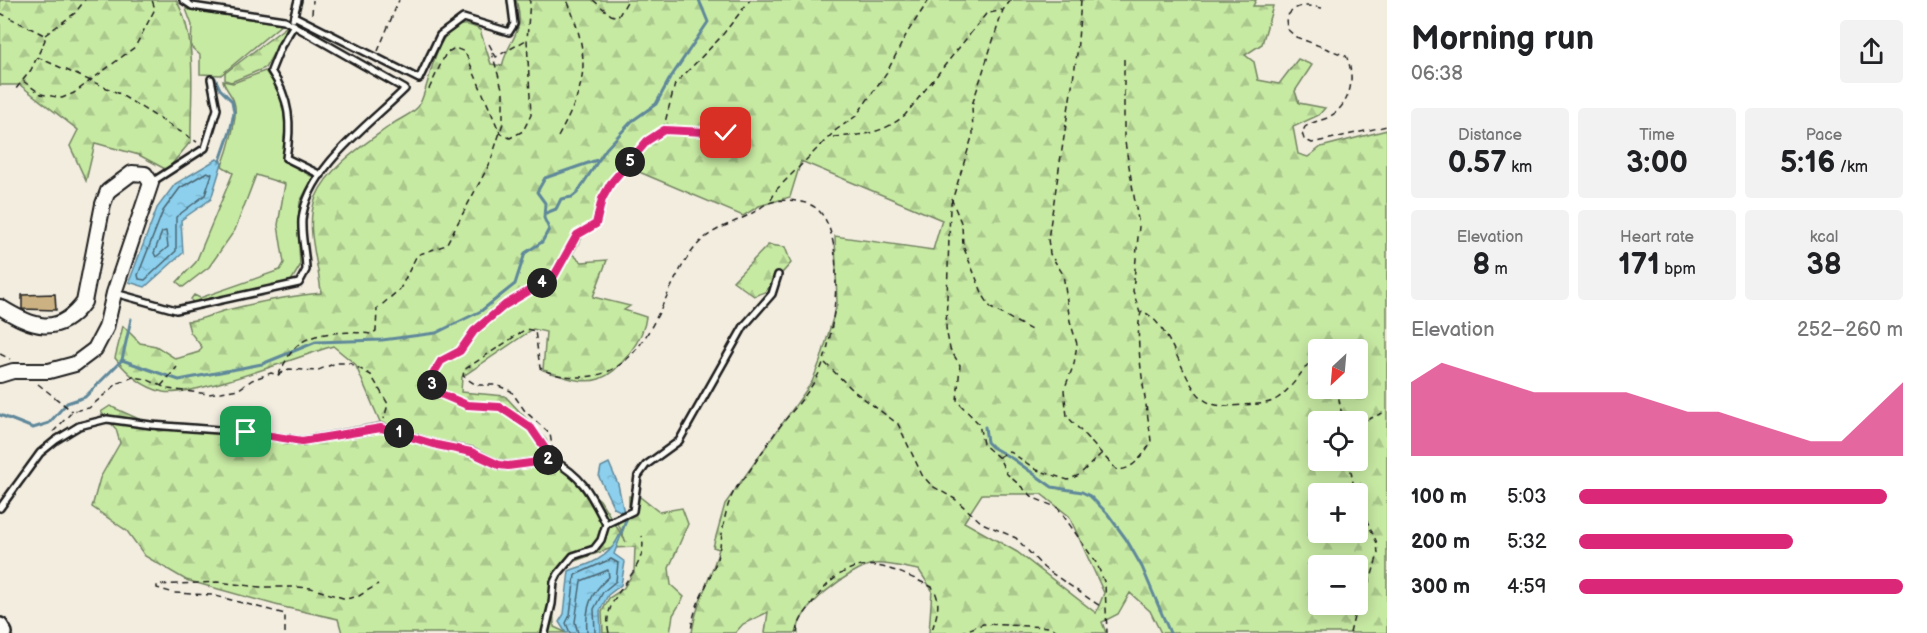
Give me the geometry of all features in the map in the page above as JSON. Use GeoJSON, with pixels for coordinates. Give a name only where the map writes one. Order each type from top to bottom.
{"type":"FeatureCollection","features":[{"type":"Feature","properties":{"kind":"main road"},"geometry":{"type":"LineString","coordinates":[[0,626],[4,633]]}},
{"type":"Feature","properties":{"kind":"street"},"geometry":{"type":"LineString","coordinates":[[0,307],[26,324],[45,327],[62,322],[76,314],[84,302],[102,204],[108,191],[132,173],[145,174],[151,183],[114,293],[106,328],[95,349],[75,364],[49,371],[13,371],[0,375]]}},
{"type":"Feature","properties":{"kind":"lane"},"geometry":{"type":"LineString","coordinates":[[114,293],[176,310],[299,283],[306,270],[302,247],[302,218],[309,196],[321,175],[364,126],[405,89],[284,20],[192,6],[183,0]]}},
{"type":"Feature","properties":{"kind":"lane"},"geometry":{"type":"LineString","coordinates":[[298,0],[293,24],[271,71],[282,88],[289,110],[291,130],[286,158],[321,175]]}},
{"type":"Feature","properties":{"kind":"lane"},"geometry":{"type":"LineString","coordinates":[[294,16],[419,79],[430,49],[440,35],[463,18],[472,18],[509,32],[514,24],[511,0]]}},
{"type":"Feature","properties":{"kind":"lane"},"geometry":{"type":"LineString","coordinates":[[151,183],[205,148],[217,109],[211,79]]}},
{"type":"Feature","properties":{"kind":"lane"},"geometry":{"type":"LineString","coordinates":[[606,524],[633,511],[638,476],[646,465],[679,441],[744,327],[772,294],[778,275]]}},
{"type":"Feature","properties":{"kind":"lane"},"geometry":{"type":"LineString","coordinates":[[0,508],[40,453],[79,426],[107,419],[151,425],[246,432],[302,441],[381,428],[437,445],[471,452],[499,465],[508,466],[553,460],[575,473],[586,486],[606,524],[601,540],[594,549],[573,556],[558,574],[554,582],[552,604],[545,633]]}},
{"type":"Feature","properties":{"kind":"path"},"geometry":{"type":"LineString","coordinates":[[44,35],[75,13],[85,0]]}},
{"type":"Feature","properties":{"kind":"path"},"geometry":{"type":"LineString","coordinates":[[23,81],[41,94],[62,98],[74,93],[135,47],[155,9],[152,0]]}},
{"type":"Feature","properties":{"kind":"path"},"geometry":{"type":"LineString","coordinates":[[312,14],[313,0]]}},
{"type":"Feature","properties":{"kind":"path"},"geometry":{"type":"LineString","coordinates":[[375,57],[399,0]]}},
{"type":"Feature","properties":{"kind":"path"},"geometry":{"type":"LineString","coordinates":[[429,89],[446,53],[455,48],[465,52],[500,133],[510,138],[523,131],[531,115],[527,40],[530,0]]}},
{"type":"Feature","properties":{"kind":"path"},"geometry":{"type":"LineString","coordinates":[[558,137],[576,104],[583,77],[584,53],[580,31],[567,0]]}},
{"type":"Feature","properties":{"kind":"path"},"geometry":{"type":"LineString","coordinates":[[593,0],[618,17],[628,0]]}},
{"type":"Feature","properties":{"kind":"path"},"geometry":{"type":"LineString","coordinates":[[663,131],[675,84],[720,38],[750,0]]}},
{"type":"Feature","properties":{"kind":"path"},"geometry":{"type":"LineString","coordinates":[[771,201],[777,189],[856,116],[929,0]]}},
{"type":"Feature","properties":{"kind":"path"},"geometry":{"type":"LineString","coordinates":[[1011,0],[1003,10],[972,105],[973,134],[951,198],[946,328],[950,349],[960,365],[957,401],[979,424],[983,444],[999,458],[1007,474],[1035,498],[1058,508],[1097,564],[1105,584],[1107,633]]}},
{"type":"Feature","properties":{"kind":"path"},"geometry":{"type":"LineString","coordinates":[[1081,0],[1077,54],[1048,239],[1050,254],[1064,274],[1070,321],[1077,344],[1074,364],[1064,390],[1064,403],[1072,424],[1101,454],[1121,470],[1144,454],[1151,442],[1138,321],[1142,311],[1162,327],[1191,382],[1204,400],[1211,404],[1236,406],[1269,403],[1280,397],[1308,365]]}},
{"type":"Feature","properties":{"kind":"path"},"geometry":{"type":"LineString","coordinates":[[1322,8],[1304,5],[1293,8],[1286,18],[1287,29],[1296,37],[1346,56],[1352,69],[1350,86],[1341,108],[1328,117],[1305,127],[1302,134],[1312,143],[1387,126]]}},
{"type":"Feature","properties":{"kind":"path"},"geometry":{"type":"LineString","coordinates":[[832,137],[869,135],[892,126],[904,115],[986,14],[1003,10]]}},
{"type":"Feature","properties":{"kind":"path"},"geometry":{"type":"LineString","coordinates":[[0,13],[44,35]]}},
{"type":"Feature","properties":{"kind":"path"},"geometry":{"type":"LineString","coordinates":[[15,90],[37,57],[45,39],[44,35]]}},
{"type":"Feature","properties":{"kind":"path"},"geometry":{"type":"LineString","coordinates":[[492,53],[496,57],[527,40]]}},
{"type":"Feature","properties":{"kind":"path"},"geometry":{"type":"LineString","coordinates":[[278,375],[294,348],[305,342],[331,332],[371,334],[376,331],[376,309],[400,290],[417,255],[446,245],[490,163],[503,123],[503,92],[489,44]]}},
{"type":"Feature","properties":{"kind":"path"},"geometry":{"type":"LineString","coordinates":[[37,57],[118,93],[205,148]]}},
{"type":"Feature","properties":{"kind":"path"},"geometry":{"type":"LineString","coordinates":[[1124,59],[1124,136],[1140,232],[1133,291],[1140,315]]}},
{"type":"Feature","properties":{"kind":"path"},"geometry":{"type":"LineString","coordinates":[[553,460],[531,428],[500,407],[467,405],[441,394],[432,386],[432,376],[441,361],[460,351],[474,331],[505,305],[554,276],[577,235],[596,224],[602,199],[611,183],[647,141],[663,131],[726,133]]}},
{"type":"Feature","properties":{"kind":"path"},"geometry":{"type":"LineString","coordinates":[[951,198],[962,225],[963,246],[983,295],[991,308],[1033,331]]}},
{"type":"Feature","properties":{"kind":"path"},"geometry":{"type":"LineString","coordinates":[[553,460],[550,434],[525,411],[511,391],[496,385],[476,384],[464,376],[464,370],[526,329],[535,331],[540,368],[549,374],[591,377],[614,368],[630,355],[655,325],[681,267],[700,242],[771,201],[808,203],[819,209],[834,240],[835,304],[825,362],[799,404],[744,479],[735,487],[721,534],[717,561],[693,613],[691,633]]}},
{"type":"Feature","properties":{"kind":"path"},"geometry":{"type":"LineString","coordinates":[[825,362],[855,392],[898,424],[922,475],[932,486],[955,499],[982,523],[1016,538],[1044,568],[1105,609]]}},
{"type":"Feature","properties":{"kind":"path"},"geometry":{"type":"LineString","coordinates":[[40,453],[53,431],[72,411],[89,408],[118,383],[134,377],[146,378],[168,389],[209,394],[239,389],[252,380],[271,373],[278,375],[289,369],[316,371],[336,363],[350,363],[371,375],[388,404],[381,428]]}},
{"type":"Feature","properties":{"kind":"path"},"geometry":{"type":"LineString","coordinates":[[161,386],[177,367]]}},
{"type":"Feature","properties":{"kind":"path"},"geometry":{"type":"LineString","coordinates":[[38,384],[72,411]]}},
{"type":"Feature","properties":{"kind":"path"},"geometry":{"type":"LineString","coordinates":[[1368,420],[1387,411]]}},
{"type":"Feature","properties":{"kind":"path"},"geometry":{"type":"LineString","coordinates":[[999,458],[1009,451],[1037,470],[1068,480],[1078,476],[1101,454]]}},
{"type":"Feature","properties":{"kind":"path"},"geometry":{"type":"LineString","coordinates":[[1350,633],[1356,609],[1372,575],[1378,554],[1377,543],[1368,523]]}},
{"type":"Feature","properties":{"kind":"path"},"geometry":{"type":"LineString","coordinates":[[609,633],[607,612],[613,600],[627,585],[634,566],[642,555],[645,548],[642,536]]}},
{"type":"Feature","properties":{"kind":"path"},"geometry":{"type":"LineString","coordinates":[[797,633],[798,624],[821,591],[841,574],[861,565],[887,566],[932,587],[937,593],[938,604],[931,633]]}},
{"type":"Feature","properties":{"kind":"path"},"geometry":{"type":"LineString","coordinates":[[285,633],[285,614],[212,595],[174,593],[158,588],[157,585],[217,582],[260,587],[298,587],[311,588],[346,599],[359,596],[378,584]]}},
{"type":"Feature","properties":{"kind":"path"},"geometry":{"type":"LineString","coordinates":[[960,633],[983,624],[1051,627],[1060,633]]}},
{"type":"Feature","properties":{"kind":"green space"},"geometry":{"type":"Polygon","coordinates":[[[0,0],[176,0],[183,15],[191,50],[191,141],[167,170],[139,155],[95,143],[86,181],[70,146],[78,130],[20,85],[0,85],[0,0]]]}},
{"type":"Feature","properties":{"kind":"green space"},"geometry":{"type":"Polygon","coordinates":[[[516,0],[1256,0],[1253,6],[1273,6],[1262,44],[1245,55],[1254,62],[1258,80],[1279,84],[1298,59],[1312,65],[1295,91],[1299,103],[1325,108],[1319,115],[1293,127],[1298,154],[1308,157],[1321,147],[1387,130],[1387,633],[1161,633],[1150,611],[1130,593],[1118,614],[1102,622],[1106,633],[929,633],[932,590],[919,570],[890,564],[873,564],[851,573],[814,602],[799,624],[798,633],[765,633],[768,612],[743,624],[735,633],[692,633],[697,611],[719,549],[713,547],[725,504],[812,382],[821,359],[837,304],[835,236],[933,250],[942,220],[801,161],[790,197],[759,206],[743,216],[625,166],[572,254],[582,262],[607,260],[593,297],[630,306],[624,310],[646,317],[641,335],[630,353],[615,369],[599,379],[585,381],[571,379],[543,370],[546,332],[533,329],[462,377],[461,392],[505,396],[546,440],[553,459],[600,500],[626,542],[615,517],[629,514],[629,496],[640,497],[659,512],[682,508],[688,524],[669,568],[671,585],[684,597],[673,615],[670,633],[603,633],[602,612],[609,598],[623,589],[634,572],[635,547],[612,548],[569,563],[553,592],[554,627],[567,633],[342,633],[338,619],[283,607],[186,580],[145,556],[127,531],[92,507],[100,478],[120,443],[116,429],[101,412],[110,406],[141,420],[158,431],[212,427],[324,441],[384,431],[355,364],[333,346],[220,383],[197,389],[163,392],[148,387],[136,379],[115,358],[123,326],[140,343],[156,346],[176,359],[199,352],[202,347],[190,332],[187,321],[262,302],[321,293],[311,221],[316,197],[329,176],[359,148],[418,107],[437,51],[444,37],[453,28],[465,25],[480,30],[491,64],[502,66],[516,34],[519,20],[516,0]],[[982,494],[964,522],[1017,552],[1096,613],[1104,593],[1069,516],[1041,494],[982,494]]]}},
{"type":"Feature","properties":{"kind":"green space"},"geometry":{"type":"Polygon","coordinates":[[[186,9],[282,24],[221,75],[200,74],[200,55],[191,47],[192,25],[186,9]]]}},
{"type":"Feature","properties":{"kind":"green space"},"geometry":{"type":"Polygon","coordinates":[[[286,27],[286,31],[265,68],[231,82],[225,80],[225,73],[286,27]]]}},
{"type":"Feature","properties":{"kind":"green space"},"geometry":{"type":"Polygon","coordinates":[[[265,71],[273,81],[282,102],[285,136],[282,160],[313,177],[300,202],[298,223],[300,266],[291,281],[193,304],[191,299],[194,295],[200,298],[280,270],[284,263],[278,225],[285,184],[256,175],[235,230],[209,267],[183,287],[177,282],[196,262],[233,173],[222,166],[235,116],[233,99],[223,81],[233,83],[265,71]]]}},
{"type":"Feature","properties":{"kind":"green space"},"geometry":{"type":"Polygon","coordinates":[[[768,245],[785,247],[791,263],[765,292],[754,296],[733,281],[768,245]]]}},
{"type":"Feature","properties":{"kind":"water"},"geometry":{"type":"Polygon","coordinates":[[[217,159],[222,163],[211,199],[181,220],[183,253],[145,287],[129,282],[157,208],[175,184],[217,159]]]}},
{"type":"Feature","properties":{"kind":"water"},"geometry":{"type":"Polygon","coordinates":[[[609,463],[618,484],[624,513],[614,508],[599,477],[601,467],[609,463]]]}},
{"type":"Feature","properties":{"kind":"water"},"geometry":{"type":"Polygon","coordinates":[[[627,520],[614,554],[625,562],[621,585],[608,595],[600,611],[601,633],[566,633],[559,622],[564,614],[569,571],[591,563],[609,551],[617,540],[627,520]]]}},
{"type":"Feature","properties":{"kind":"building"},"geometry":{"type":"Polygon","coordinates":[[[55,294],[56,310],[22,309],[22,295],[55,294]]]}},
{"type":"Feature","properties":{"kind":"waterway"},"geometry":{"type":"LineString","coordinates":[[546,213],[556,209],[561,199],[572,197],[577,193],[606,149],[632,121],[656,104],[669,80],[708,22],[699,0]]}},
{"type":"Feature","properties":{"kind":"waterway"},"geometry":{"type":"LineString","coordinates":[[215,78],[220,89],[232,101],[234,112],[220,161]]}},
{"type":"Feature","properties":{"kind":"waterway"},"geometry":{"type":"LineString","coordinates":[[0,415],[33,428],[49,423],[67,403],[85,397],[122,360],[179,380],[262,364],[316,342],[382,340],[436,333],[481,311],[515,284],[525,253],[542,242],[549,229],[544,218],[545,203],[537,192],[545,178],[597,160]]}},
{"type":"Feature","properties":{"kind":"waterway"},"geometry":{"type":"LineString","coordinates":[[122,360],[131,319]]}},
{"type":"Feature","properties":{"kind":"waterway"},"geometry":{"type":"LineString","coordinates":[[985,427],[987,442],[992,447],[1052,487],[1082,492],[1090,496],[1107,513],[1126,539],[1142,567],[1170,633]]}},
{"type":"Feature","properties":{"kind":"route"},"geometry":{"type":"LineString","coordinates":[[246,432],[302,441],[367,428],[381,428],[437,445],[471,452],[499,465],[508,466],[553,460],[544,442],[531,428],[500,407],[467,405],[441,394],[432,386],[432,376],[441,361],[460,351],[474,331],[505,305],[554,276],[577,235],[596,224],[602,199],[611,183],[647,141],[664,130],[726,133]]}}]}
